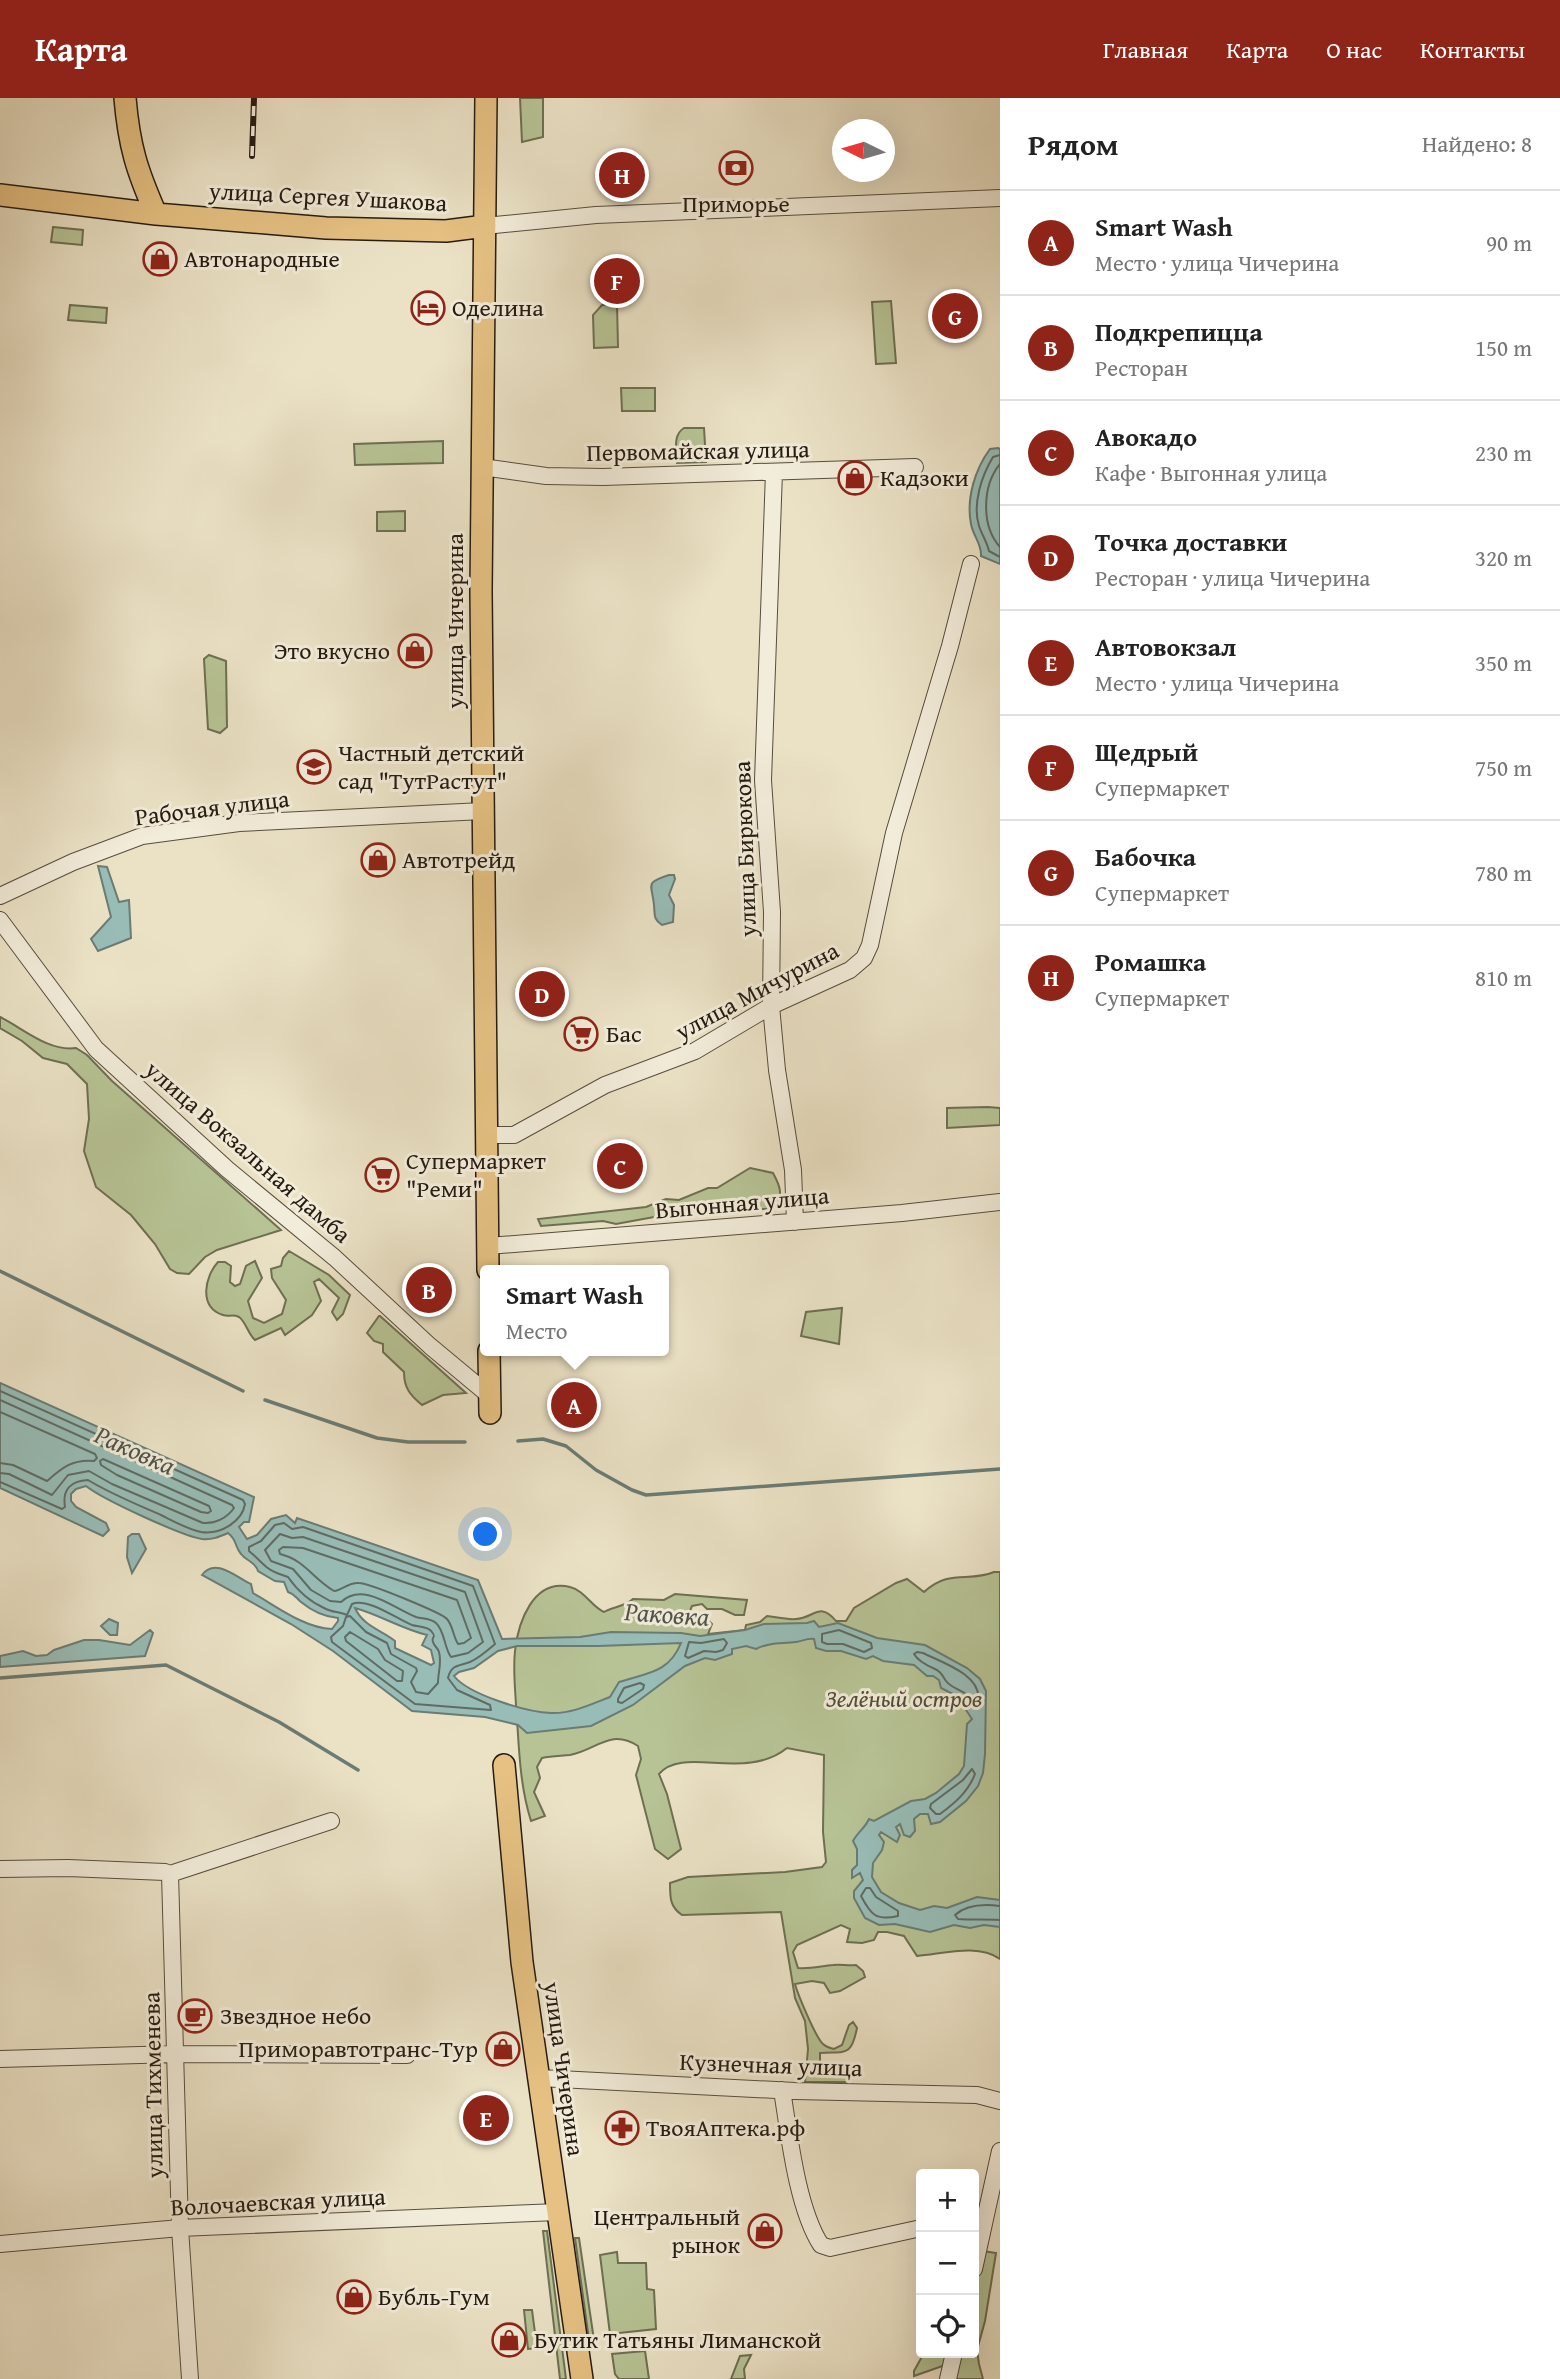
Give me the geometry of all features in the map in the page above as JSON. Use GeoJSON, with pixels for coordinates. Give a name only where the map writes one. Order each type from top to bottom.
{"type":"FeatureCollection","features":[{"type":"Feature","properties":{"kind":"main road"},"geometry":{"type":"LineString","coordinates":[[125,98],[130,144],[138,173],[156,214]]}},
{"type":"Feature","properties":{"kind":"main road","name":"улица Чичерина"},"geometry":{"type":"LineString","coordinates":[[486,98],[482,467],[488,1265]]}},
{"type":"Feature","properties":{"kind":"main road","name":"улица Сергея Ушакова"},"geometry":{"type":"LineString","coordinates":[[0,195],[156,214],[369,230],[446,231],[485,226]]}},
{"type":"Feature","properties":{"kind":"main road"},"geometry":{"type":"LineString","coordinates":[[489,1356],[490,1404]]}},
{"type":"Feature","properties":{"kind":"main road","name":"улица Чичерина"},"geometry":{"type":"LineString","coordinates":[[504,1765],[523,1962],[582,2379]]}},
{"type":"Feature","properties":{"kind":"street","name":"улица Сергея Ушакова"},"geometry":{"type":"LineString","coordinates":[[485,226],[596,215],[1000,198]]}},
{"type":"Feature","properties":{"kind":"street","name":"Первомайская улица"},"geometry":{"type":"LineString","coordinates":[[482,467],[546,476],[915,467]]}},
{"type":"Feature","properties":{"kind":"street","name":"улица Бирюкова"},"geometry":{"type":"LineString","coordinates":[[774,472],[763,780],[772,912],[771,1006],[777,1070],[793,1170],[795,1222]]}},
{"type":"Feature","properties":{"kind":"street","name":"улица Мичурина"},"geometry":{"type":"LineString","coordinates":[[487,1135],[514,1135],[606,1085],[695,1051],[771,1006],[833,980],[864,958],[870,946],[894,833],[950,646],[971,564]]}},
{"type":"Feature","properties":{"kind":"street","name":"Рабочая улица"},"geometry":{"type":"LineString","coordinates":[[0,897],[74,862],[142,836],[239,822],[483,811]]}},
{"type":"Feature","properties":{"kind":"street","name":"улица Вокзальная дамба"},"geometry":{"type":"LineString","coordinates":[[0,920],[96,1049],[227,1169],[335,1258],[490,1404]]}},
{"type":"Feature","properties":{"kind":"street","name":"Выгонная улица"},"geometry":{"type":"LineString","coordinates":[[488,1246],[795,1222],[1000,1202]]}},
{"type":"Feature","properties":{"kind":"street"},"geometry":{"type":"LineString","coordinates":[[0,1869],[68,1868],[170,1874],[331,1821]]}},
{"type":"Feature","properties":{"kind":"street","name":"улица Тихменева"},"geometry":{"type":"LineString","coordinates":[[170,1874],[180,2228],[190,2379]]}},
{"type":"Feature","properties":{"kind":"street"},"geometry":{"type":"LineString","coordinates":[[0,2059],[175,2054],[407,2056]]}},
{"type":"Feature","properties":{"kind":"street","name":"Кузнечная улица"},"geometry":{"type":"LineString","coordinates":[[539,2078],[782,2090],[977,2095],[1000,2101]]}},
{"type":"Feature","properties":{"kind":"street"},"geometry":{"type":"LineString","coordinates":[[782,2090],[794,2161],[811,2229],[821,2245],[830,2248],[916,2229]]}},
{"type":"Feature","properties":{"kind":"street"},"geometry":{"type":"LineString","coordinates":[[979,2252],[1000,2151]]}},
{"type":"Feature","properties":{"kind":"street","name":"Волочаевская улица"},"geometry":{"type":"LineString","coordinates":[[0,2244],[180,2228],[558,2212]]}},
{"type":"Feature","properties":{"kind":"street"},"geometry":{"type":"LineString","coordinates":[[948,2379],[953,2358]]}},
{"type":"Feature","properties":{"kind":"green space"},"geometry":{"type":"Polygon","coordinates":[[[520,98],[543,98],[543,137],[522,142],[520,98]]]}},
{"type":"Feature","properties":{"kind":"green space"},"geometry":{"type":"Polygon","coordinates":[[[53,227],[83,230],[82,245],[51,242],[53,227]]]}},
{"type":"Feature","properties":{"kind":"green space"},"geometry":{"type":"Polygon","coordinates":[[[891,301],[896,363],[876,364],[872,302],[891,301]]]}},
{"type":"Feature","properties":{"kind":"green space"},"geometry":{"type":"Polygon","coordinates":[[[617,304],[618,347],[594,348],[593,315],[602,305],[617,304]]]}},
{"type":"Feature","properties":{"kind":"green space"},"geometry":{"type":"Polygon","coordinates":[[[70,305],[107,308],[106,323],[68,320],[70,305]]]}},
{"type":"Feature","properties":{"kind":"green space"},"geometry":{"type":"Polygon","coordinates":[[[621,388],[655,388],[655,411],[622,411],[621,388]]]}},
{"type":"Feature","properties":{"kind":"green space"},"geometry":{"type":"Polygon","coordinates":[[[684,428],[704,428],[706,462],[677,463],[677,439],[684,428]]]}},
{"type":"Feature","properties":{"kind":"green space"},"geometry":{"type":"Polygon","coordinates":[[[443,441],[443,463],[355,465],[354,444],[443,441]]]}},
{"type":"Feature","properties":{"kind":"green space"},"geometry":{"type":"Polygon","coordinates":[[[405,511],[405,531],[377,531],[377,512],[405,511]]]}},
{"type":"Feature","properties":{"kind":"green space"},"geometry":{"type":"Polygon","coordinates":[[[209,655],[226,661],[227,727],[220,733],[208,729],[204,659],[209,655]]]}},
{"type":"Feature","properties":{"kind":"green space"},"geometry":{"type":"Polygon","coordinates":[[[0,1017],[46,1043],[56,1047],[76,1048],[87,1055],[112,1081],[281,1230],[217,1250],[205,1257],[189,1274],[170,1269],[155,1244],[131,1215],[96,1187],[84,1151],[89,1119],[87,1084],[67,1064],[43,1058],[0,1028],[0,1017]]]}},
{"type":"Feature","properties":{"kind":"green space"},"geometry":{"type":"Polygon","coordinates":[[[947,1108],[1000,1108],[1000,1125],[947,1128],[947,1108]]]}},
{"type":"Feature","properties":{"kind":"green space"},"geometry":{"type":"Polygon","coordinates":[[[750,1168],[773,1173],[779,1188],[779,1204],[766,1209],[687,1211],[616,1224],[603,1221],[541,1226],[538,1219],[646,1207],[666,1199],[679,1200],[708,1188],[717,1188],[750,1168]]]}},
{"type":"Feature","properties":{"kind":"green space"},"geometry":{"type":"Polygon","coordinates":[[[289,1251],[329,1275],[350,1295],[343,1314],[337,1320],[332,1312],[339,1298],[319,1279],[314,1282],[321,1301],[312,1315],[285,1335],[281,1328],[255,1340],[239,1317],[223,1315],[210,1305],[207,1283],[218,1262],[231,1266],[230,1282],[235,1286],[240,1284],[246,1266],[255,1261],[262,1278],[248,1301],[253,1318],[264,1323],[282,1314],[286,1300],[272,1278],[271,1269],[281,1266],[289,1251]]]}},
{"type":"Feature","properties":{"kind":"green space"},"geometry":{"type":"Polygon","coordinates":[[[842,1308],[839,1344],[801,1336],[806,1312],[842,1308]]]}},
{"type":"Feature","properties":{"kind":"green space"},"geometry":{"type":"Polygon","coordinates":[[[379,1316],[466,1393],[443,1395],[422,1405],[407,1387],[404,1372],[383,1352],[383,1344],[374,1341],[367,1333],[379,1316]]]}},
{"type":"Feature","properties":{"kind":"green space","name":"Зелёный остров"},"geometry":{"type":"Polygon","coordinates":[[[1000,1572],[1000,1959],[991,1954],[971,1950],[917,1956],[904,1936],[887,1932],[878,1932],[874,1940],[862,1943],[847,1942],[850,1929],[841,1925],[797,1945],[793,1952],[798,1968],[856,1965],[865,1977],[840,1991],[830,1993],[824,1983],[812,1981],[795,1984],[812,2025],[824,2045],[834,2049],[842,2045],[849,2025],[853,2022],[857,2028],[849,2049],[820,2053],[820,2066],[840,2066],[848,2074],[849,2082],[805,2082],[808,2049],[805,2021],[795,1998],[781,1912],[682,1915],[671,1902],[670,1883],[688,1877],[785,1872],[822,1867],[826,1862],[823,1832],[824,1755],[787,1748],[770,1758],[753,1762],[683,1762],[670,1766],[659,1774],[681,1849],[668,1859],[655,1849],[636,1775],[641,1759],[638,1746],[628,1741],[611,1740],[570,1755],[542,1758],[537,1767],[540,1778],[534,1792],[545,1816],[531,1821],[522,1778],[514,1678],[514,1657],[524,1616],[537,1596],[546,1589],[557,1586],[575,1589],[604,1612],[633,1599],[664,1600],[675,1594],[747,1600],[744,1615],[735,1615],[722,1609],[707,1609],[702,1604],[692,1606],[689,1613],[705,1617],[712,1624],[708,1634],[745,1630],[746,1625],[760,1622],[767,1616],[796,1619],[821,1611],[836,1621],[846,1621],[854,1608],[907,1579],[924,1592],[942,1580],[1000,1572]]]}},
{"type":"Feature","properties":{"kind":"green space"},"geometry":{"type":"Polygon","coordinates":[[[543,2231],[547,2231],[566,2379],[560,2379],[543,2231]]]}},
{"type":"Feature","properties":{"kind":"green space"},"geometry":{"type":"Polygon","coordinates":[[[575,2238],[579,2238],[594,2340],[589,2340],[575,2238]]]}},
{"type":"Feature","properties":{"kind":"green space"},"geometry":{"type":"Polygon","coordinates":[[[983,2251],[996,2253],[979,2343],[979,2295],[979,2253],[983,2251]]]}},
{"type":"Feature","properties":{"kind":"green space"},"geometry":{"type":"Polygon","coordinates":[[[617,2252],[618,2263],[646,2263],[647,2289],[654,2290],[656,2329],[610,2334],[600,2255],[617,2252]]]}},
{"type":"Feature","properties":{"kind":"green space"},"geometry":{"type":"Polygon","coordinates":[[[524,2310],[532,2310],[537,2348],[528,2349],[524,2310]]]}},
{"type":"Feature","properties":{"kind":"green space"},"geometry":{"type":"Polygon","coordinates":[[[645,2351],[649,2379],[619,2379],[615,2374],[612,2354],[645,2351]]]}},
{"type":"Feature","properties":{"kind":"green space"},"geometry":{"type":"Polygon","coordinates":[[[751,2355],[744,2369],[745,2379],[731,2379],[740,2356],[751,2355]]]}},
{"type":"Feature","properties":{"kind":"green space"},"geometry":{"type":"Polygon","coordinates":[[[921,2358],[978,2358],[983,2379],[953,2379],[948,2364],[914,2376],[921,2358]]]}},
{"type":"Feature","properties":{"kind":"water"},"geometry":{"type":"Polygon","coordinates":[[[998,448],[1000,564],[981,556],[970,514],[973,485],[980,466],[990,449],[998,448]]]}},
{"type":"Feature","properties":{"kind":"water"},"geometry":{"type":"Polygon","coordinates":[[[98,866],[107,867],[119,902],[129,900],[131,938],[98,951],[91,939],[111,917],[98,866]]]}},
{"type":"Feature","properties":{"kind":"water"},"geometry":{"type":"Polygon","coordinates":[[[674,875],[675,879],[669,895],[674,905],[673,922],[662,925],[655,916],[651,885],[674,875]]]}},
{"type":"Feature","properties":{"kind":"water","name":"Раковка"},"geometry":{"type":"Polygon","coordinates":[[[0,1383],[254,1497],[249,1522],[244,1522],[239,1527],[247,1539],[257,1535],[271,1519],[286,1515],[295,1523],[297,1518],[478,1580],[502,1639],[580,1637],[611,1632],[681,1633],[700,1636],[745,1630],[764,1624],[814,1621],[819,1627],[838,1623],[877,1638],[925,1645],[967,1668],[980,1679],[986,1691],[983,1773],[978,1786],[966,1801],[940,1822],[931,1824],[928,1814],[920,1814],[914,1819],[915,1831],[910,1837],[904,1835],[900,1824],[896,1827],[900,1835],[897,1842],[881,1832],[879,1835],[884,1842],[873,1863],[872,1877],[881,1892],[899,1903],[920,1910],[934,1906],[947,1908],[977,1897],[1000,1900],[1000,1927],[984,1925],[970,1928],[954,1925],[930,1932],[895,1924],[879,1925],[865,1918],[854,1898],[854,1891],[863,1880],[860,1873],[852,1878],[852,1870],[857,1865],[857,1849],[853,1841],[869,1819],[874,1821],[911,1801],[925,1799],[936,1793],[959,1774],[964,1766],[967,1724],[972,1719],[966,1710],[968,1706],[963,1699],[941,1688],[939,1680],[927,1676],[914,1665],[883,1661],[873,1656],[866,1659],[841,1651],[826,1651],[816,1648],[814,1639],[809,1639],[771,1644],[756,1649],[746,1646],[732,1649],[732,1654],[715,1660],[705,1658],[685,1666],[633,1705],[591,1726],[527,1733],[518,1725],[485,1717],[412,1711],[333,1651],[291,1624],[202,1575],[213,1568],[226,1570],[251,1584],[253,1593],[311,1625],[332,1629],[338,1621],[338,1618],[323,1615],[305,1605],[288,1592],[284,1582],[275,1581],[258,1571],[255,1565],[241,1554],[228,1533],[202,1539],[124,1508],[86,1486],[76,1489],[71,1494],[71,1501],[76,1507],[106,1523],[109,1530],[103,1536],[0,1488],[0,1383]],[[355,1608],[367,1623],[395,1641],[395,1648],[431,1665],[434,1663],[431,1650],[422,1645],[427,1635],[355,1608]],[[681,1643],[517,1646],[498,1651],[474,1668],[454,1676],[472,1690],[514,1706],[541,1712],[566,1712],[610,1697],[619,1682],[648,1674],[663,1666],[676,1653],[681,1643]]]}},
{"type":"Feature","properties":{"kind":"water"},"geometry":{"type":"Polygon","coordinates":[[[139,1534],[146,1549],[132,1573],[127,1557],[128,1537],[139,1534]]]}},
{"type":"Feature","properties":{"kind":"water"},"geometry":{"type":"Polygon","coordinates":[[[109,1619],[118,1623],[117,1635],[110,1635],[101,1626],[109,1619]]]}},
{"type":"Feature","properties":{"kind":"water"},"geometry":{"type":"Polygon","coordinates":[[[150,1630],[153,1633],[145,1656],[0,1667],[0,1656],[23,1651],[36,1656],[47,1655],[84,1640],[130,1645],[150,1630]]]}},
{"type":"Feature","properties":{"kind":"waterway"},"geometry":{"type":"LineString","coordinates":[[0,1271],[243,1391]]}},
{"type":"Feature","properties":{"kind":"waterway"},"geometry":{"type":"LineString","coordinates":[[265,1400],[377,1438],[408,1442],[465,1442]]}},
{"type":"Feature","properties":{"kind":"waterway"},"geometry":{"type":"LineString","coordinates":[[518,1441],[543,1439],[566,1446],[596,1470],[646,1495],[1000,1469]]}},
{"type":"Feature","properties":{"kind":"waterway"},"geometry":{"type":"LineString","coordinates":[[0,1678],[166,1665],[279,1722],[358,1770]]}},
{"type":"Feature","properties":{"kind":"railway"},"geometry":{"type":"LineString","coordinates":[[252,156],[254,98]]}},
{"type":"Feature","properties":{"kind":"place","name":"Приморье"},"geometry":{"type":"Point","coordinates":[736,168]}},
{"type":"Feature","properties":{"kind":"place","name":"Ромашка"},"geometry":{"type":"Point","coordinates":[622,175]}},
{"type":"Feature","properties":{"kind":"place","name":"Автонародные"},"geometry":{"type":"Point","coordinates":[160,259]}},
{"type":"Feature","properties":{"kind":"place","name":"Щедрый"},"geometry":{"type":"Point","coordinates":[617,281]}},
{"type":"Feature","properties":{"kind":"place","name":"Оделина"},"geometry":{"type":"Point","coordinates":[428,308]}},
{"type":"Feature","properties":{"kind":"place","name":"Бабочка"},"geometry":{"type":"Point","coordinates":[955,316]}},
{"type":"Feature","properties":{"kind":"place","name":"Кадзоки"},"geometry":{"type":"Point","coordinates":[855,478]}},
{"type":"Feature","properties":{"kind":"place","name":"Это вкусно"},"geometry":{"type":"Point","coordinates":[415,651]}},
{"type":"Feature","properties":{"kind":"place","name":"Частный детский сад \"ТутРастут\""},"geometry":{"type":"Point","coordinates":[314,767]}},
{"type":"Feature","properties":{"kind":"place","name":"Автотрейд"},"geometry":{"type":"Point","coordinates":[378,860]}},
{"type":"Feature","properties":{"kind":"place","name":"Точка доставки"},"geometry":{"type":"Point","coordinates":[542,994]}},
{"type":"Feature","properties":{"kind":"place","name":"Бас"},"geometry":{"type":"Point","coordinates":[581,1034]}},
{"type":"Feature","properties":{"kind":"place","name":"Авокадо"},"geometry":{"type":"Point","coordinates":[620,1166]}},
{"type":"Feature","properties":{"kind":"place","name":"Супермаркет \"Реми\""},"geometry":{"type":"Point","coordinates":[382,1175]}},
{"type":"Feature","properties":{"kind":"place","name":"Подкрепицца"},"geometry":{"type":"Point","coordinates":[429,1290]}},
{"type":"Feature","properties":{"kind":"place","name":"Smart Wash"},"geometry":{"type":"Point","coordinates":[574,1405]}},
{"type":"Feature","properties":{"kind":"place","name":"Звездное небо"},"geometry":{"type":"Point","coordinates":[195,2016]}},
{"type":"Feature","properties":{"kind":"place","name":"Приморавтотранс-Тур"},"geometry":{"type":"Point","coordinates":[503,2049]}},
{"type":"Feature","properties":{"kind":"place","name":"Автовокзал"},"geometry":{"type":"Point","coordinates":[486,2118]}},
{"type":"Feature","properties":{"kind":"place","name":"ТвояАптека.рф"},"geometry":{"type":"Point","coordinates":[622,2128]}},
{"type":"Feature","properties":{"kind":"place","name":"Центральный рынок"},"geometry":{"type":"Point","coordinates":[765,2231]}},
{"type":"Feature","properties":{"kind":"place","name":"Бубль-Гум"},"geometry":{"type":"Point","coordinates":[354,2297]}},
{"type":"Feature","properties":{"kind":"place","name":"Бутик Татьяны Лиманской"},"geometry":{"type":"Point","coordinates":[509,2340]}}]}
